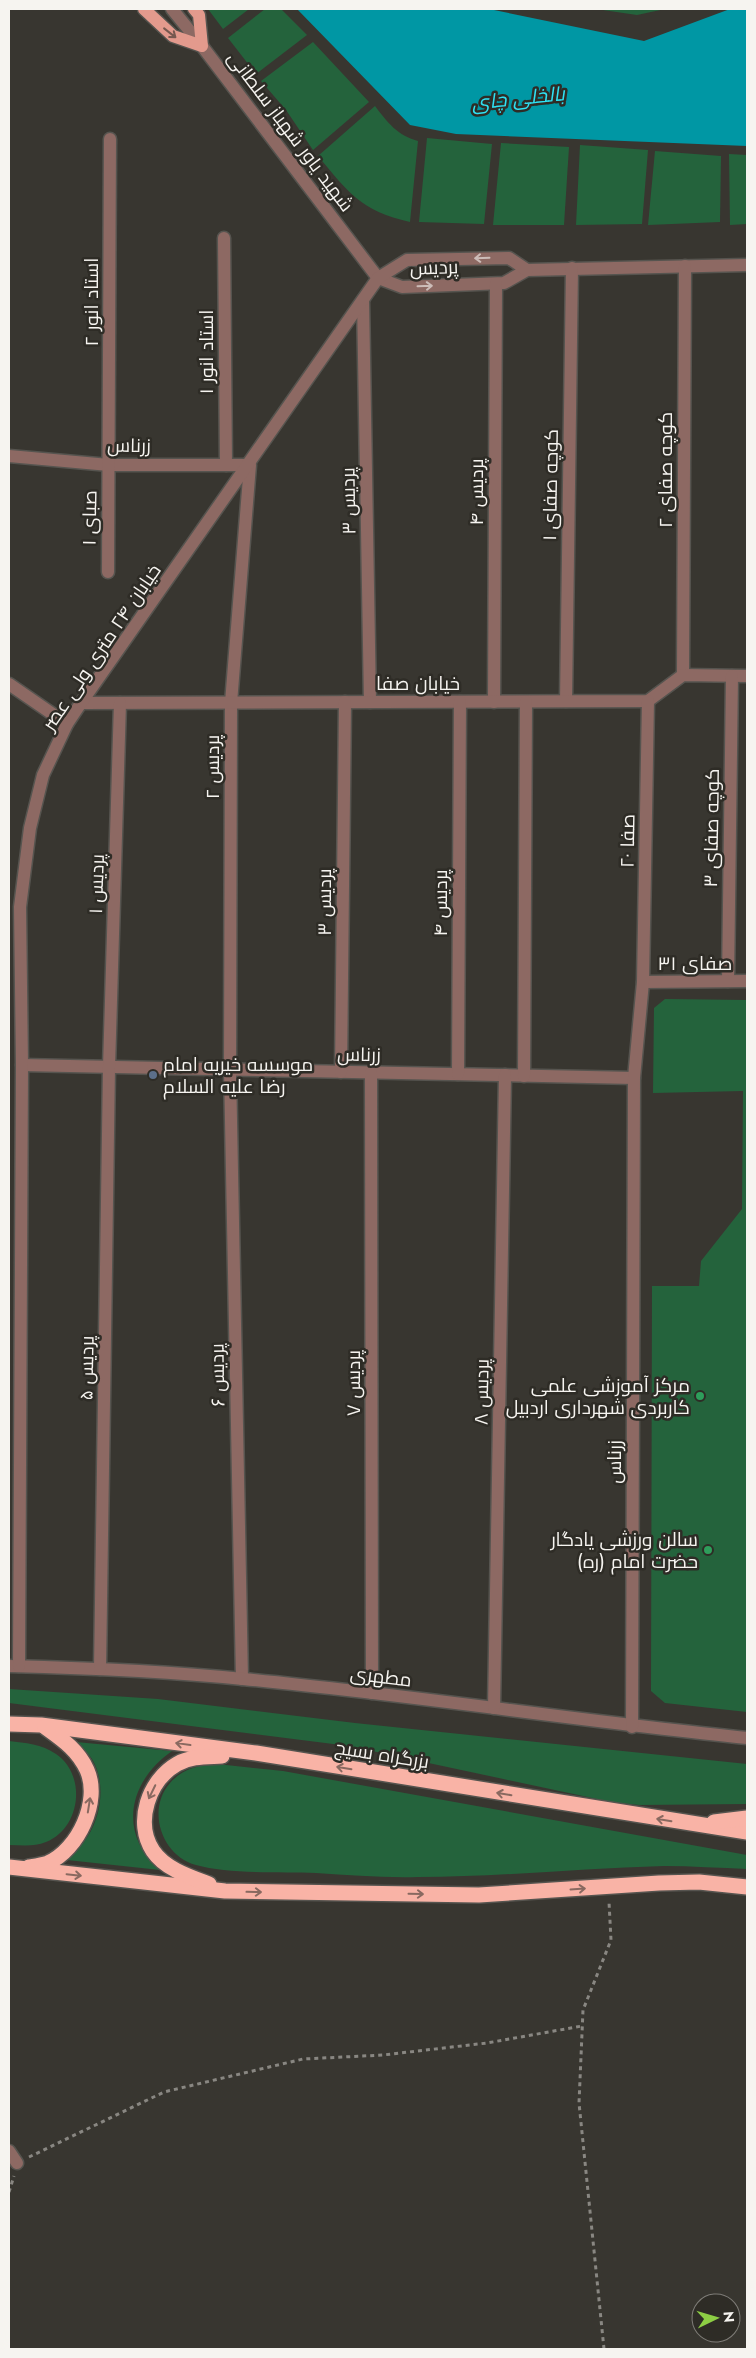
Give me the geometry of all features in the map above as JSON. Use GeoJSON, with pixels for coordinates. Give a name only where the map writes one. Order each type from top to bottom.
{"type":"FeatureCollection","features":[{"type":"Feature","properties":{"kind":"highway","name":"بزرگراه بسیج"},"geometry":{"type":"LineString","coordinates":[[9,1724],[41,1725],[256,1753],[747,1832]]}},
{"type":"Feature","properties":{"kind":"highway"},"geometry":{"type":"LineString","coordinates":[[15,1868],[49,1862],[71,1844],[87,1814],[91,1785],[88,1772],[81,1758],[72,1746],[41,1725]]}},
{"type":"Feature","properties":{"kind":"highway"},"geometry":{"type":"LineString","coordinates":[[225,1891],[189,1876],[159,1857],[152,1850],[146,1831],[144,1812],[150,1795],[159,1779],[177,1764],[193,1758],[256,1753]]}},
{"type":"Feature","properties":{"kind":"highway"},"geometry":{"type":"LineString","coordinates":[[691,1824],[747,1818]]}},
{"type":"Feature","properties":{"kind":"highway"},"geometry":{"type":"LineString","coordinates":[[15,1868],[225,1891],[479,1895],[699,1882],[747,1887]]}},
{"type":"Feature","properties":{"kind":"main road"},"geometry":{"type":"LineString","coordinates":[[144,9],[173,36],[202,46],[199,15],[194,9]]}},
{"type":"Feature","properties":{"kind":"street","name":"شهید یاور شهباز سلطانی"},"geometry":{"type":"LineString","coordinates":[[172,9],[378,278]]}},
{"type":"Feature","properties":{"kind":"street","name":"استاد انور ۲"},"geometry":{"type":"LineString","coordinates":[[109,465],[110,139]]}},
{"type":"Feature","properties":{"kind":"street","name":"استاد انور ۱"},"geometry":{"type":"LineString","coordinates":[[224,238],[226,465]]}},
{"type":"Feature","properties":{"kind":"street","name":"پردیس"},"geometry":{"type":"LineString","coordinates":[[378,278],[407,260],[509,258],[527,270]]}},
{"type":"Feature","properties":{"kind":"street","name":"پردیس"},"geometry":{"type":"LineString","coordinates":[[378,278],[402,287],[496,284],[504,283],[527,270],[747,265]]}},
{"type":"Feature","properties":{"kind":"street","name":"کوچه صفای ۲"},"geometry":{"type":"LineString","coordinates":[[683,675],[685,266]]}},
{"type":"Feature","properties":{"kind":"street","name":"کوچه صفای ۱"},"geometry":{"type":"LineString","coordinates":[[566,701],[572,268]]}},
{"type":"Feature","properties":{"kind":"street","name":"خیابان ۲۴ متری ولی عصر"},"geometry":{"type":"LineString","coordinates":[[14,1666],[22,1065],[15,926],[20,907],[30,828],[43,775],[67,724],[81,703],[250,464],[378,278]]}},
{"type":"Feature","properties":{"kind":"street","name":"پردیس ۴"},"geometry":{"type":"LineString","coordinates":[[494,702],[496,284]]}},
{"type":"Feature","properties":{"kind":"street","name":"پردیس ۳"},"geometry":{"type":"LineString","coordinates":[[363,300],[370,702]]}},
{"type":"Feature","properties":{"kind":"street","name":"زرناس"},"geometry":{"type":"LineString","coordinates":[[9,456],[109,465],[250,464]]}},
{"type":"Feature","properties":{"kind":"street","name":"پردیس ۲"},"geometry":{"type":"LineString","coordinates":[[230,1070],[231,702],[250,464]]}},
{"type":"Feature","properties":{"kind":"street","name":"صبای ۱"},"geometry":{"type":"LineString","coordinates":[[108,572],[109,465]]}},
{"type":"Feature","properties":{"kind":"street"},"geometry":{"type":"LineString","coordinates":[[648,701],[683,675],[747,676]]}},
{"type":"Feature","properties":{"kind":"street","name":"کوچه صفای ۳"},"geometry":{"type":"LineString","coordinates":[[728,981],[732,676]]}},
{"type":"Feature","properties":{"kind":"street"},"geometry":{"type":"LineString","coordinates":[[9,684],[67,724]]}},
{"type":"Feature","properties":{"kind":"street","name":"خیابان صفا"},"geometry":{"type":"LineString","coordinates":[[81,703],[648,701]]}},
{"type":"Feature","properties":{"kind":"street","name":"صفا ۲۰"},"geometry":{"type":"LineString","coordinates":[[643,982],[648,701]]}},
{"type":"Feature","properties":{"kind":"street","name":"پردیس ۳"},"geometry":{"type":"LineString","coordinates":[[341,1072],[344,702]]}},
{"type":"Feature","properties":{"kind":"street","name":"پردیس ۴"},"geometry":{"type":"LineString","coordinates":[[458,1074],[460,702]]}},
{"type":"Feature","properties":{"kind":"street"},"geometry":{"type":"LineString","coordinates":[[524,1076],[526,702]]}},
{"type":"Feature","properties":{"kind":"street","name":"پردیس ۱"},"geometry":{"type":"LineString","coordinates":[[109,1067],[120,703]]}},
{"type":"Feature","properties":{"kind":"street","name":"صفای ۳۱"},"geometry":{"type":"LineString","coordinates":[[643,982],[747,981]]}},
{"type":"Feature","properties":{"kind":"street","name":"زرناس"},"geometry":{"type":"LineString","coordinates":[[632,1727],[634,1078],[643,982]]}},
{"type":"Feature","properties":{"kind":"street","name":"زرناس"},"geometry":{"type":"LineString","coordinates":[[22,1065],[634,1078]]}},
{"type":"Feature","properties":{"kind":"street","name":"پردیس ۵"},"geometry":{"type":"LineString","coordinates":[[100,1669],[109,1067]]}},
{"type":"Feature","properties":{"kind":"street","name":"پردیس ۶"},"geometry":{"type":"LineString","coordinates":[[230,1070],[242,1679]]}},
{"type":"Feature","properties":{"kind":"street","name":"پردیس ۷"},"geometry":{"type":"LineString","coordinates":[[371,1073],[372,1693]]}},
{"type":"Feature","properties":{"kind":"street","name":"پردیس ۸"},"geometry":{"type":"LineString","coordinates":[[494,1708],[505,1075]]}},
{"type":"Feature","properties":{"kind":"street","name":"مطهری"},"geometry":{"type":"LineString","coordinates":[[14,1666],[100,1669],[242,1679],[494,1708],[632,1727],[747,1738]]}},
{"type":"Feature","properties":{"kind":"street"},"geometry":{"type":"LineString","coordinates":[[9,2152],[17,2163]]}},
{"type":"Feature","properties":{"kind":"path"},"geometry":{"type":"LineString","coordinates":[[604,2349],[579,2103],[583,2010],[611,1940],[609,1887]]}},
{"type":"Feature","properties":{"kind":"path"},"geometry":{"type":"LineString","coordinates":[[9,2192],[17,2163],[164,2092],[303,2059],[383,2055],[487,2043],[582,2026]]}},
{"type":"Feature","properties":{"kind":"green space"},"geometry":{"type":"Polygon","coordinates":[[[208,9],[249,9],[223,29],[208,9]]]}},
{"type":"Feature","properties":{"kind":"green space"},"geometry":{"type":"Polygon","coordinates":[[[265,9],[281,9],[307,35],[256,74],[228,38],[265,9]]]}},
{"type":"Feature","properties":{"kind":"green space"},"geometry":{"type":"Polygon","coordinates":[[[596,9],[665,9],[637,15],[596,9]]]}},
{"type":"Feature","properties":{"kind":"green space"},"geometry":{"type":"Polygon","coordinates":[[[313,42],[369,102],[313,150],[286,110],[261,81],[313,42]]]}},
{"type":"Feature","properties":{"kind":"green space"},"geometry":{"type":"Polygon","coordinates":[[[375,106],[399,132],[418,141],[410,222],[379,212],[357,199],[318,156],[375,106]]]}},
{"type":"Feature","properties":{"kind":"green space"},"geometry":{"type":"Polygon","coordinates":[[[427,138],[492,144],[484,224],[419,222],[427,138]]]}},
{"type":"Feature","properties":{"kind":"green space"},"geometry":{"type":"Polygon","coordinates":[[[501,143],[569,147],[564,225],[493,225],[501,143]]]}},
{"type":"Feature","properties":{"kind":"green space"},"geometry":{"type":"Polygon","coordinates":[[[580,145],[648,150],[642,224],[576,225],[580,145]]]}},
{"type":"Feature","properties":{"kind":"green space"},"geometry":{"type":"Polygon","coordinates":[[[655,151],[721,156],[720,222],[648,225],[655,151]]]}},
{"type":"Feature","properties":{"kind":"green space"},"geometry":{"type":"Polygon","coordinates":[[[729,154],[747,155],[747,224],[730,225],[729,154]]]}},
{"type":"Feature","properties":{"kind":"green space","name":"مرکز آموزشی علمی کاربردی شهرداری اردبیل"},"geometry":{"type":"Polygon","coordinates":[[[665,999],[747,1000],[747,1712],[665,1703],[651,1691],[652,1286],[699,1286],[701,1261],[742,1209],[743,1091],[653,1093],[654,1008],[665,999]]]}},
{"type":"Feature","properties":{"kind":"green space"},"geometry":{"type":"Polygon","coordinates":[[[9,1689],[158,1699],[355,1723],[747,1764],[747,1804],[639,1805],[611,1802],[349,1746],[9,1703],[9,1689]]]}},
{"type":"Feature","properties":{"kind":"green space"},"geometry":{"type":"Polygon","coordinates":[[[9,1741],[45,1748],[56,1754],[66,1763],[76,1787],[76,1801],[73,1814],[67,1825],[58,1835],[41,1844],[9,1845],[9,1741]]]}},
{"type":"Feature","properties":{"kind":"green space"},"geometry":{"type":"Polygon","coordinates":[[[76,1742],[172,1751],[157,1763],[146,1777],[138,1792],[134,1808],[134,1824],[138,1840],[146,1855],[160,1870],[67,1860],[66,1858],[81,1845],[89,1834],[98,1813],[100,1802],[97,1769],[92,1759],[76,1742]]]}},
{"type":"Feature","properties":{"kind":"green space"},"geometry":{"type":"Polygon","coordinates":[[[217,1764],[283,1771],[747,1855],[747,1869],[664,1866],[480,1876],[405,1877],[255,1872],[209,1868],[184,1860],[174,1852],[161,1831],[159,1806],[163,1794],[170,1783],[180,1774],[198,1766],[217,1764]]]}},
{"type":"Feature","properties":{"kind":"water","name":"بالخلی چای"},"geometry":{"type":"Polygon","coordinates":[[[297,9],[489,9],[644,41],[730,9],[747,9],[747,146],[456,134],[410,125],[297,9]]]}},
{"type":"Feature","properties":{"kind":"place","name":"موسسه خیریه امام رضا علیه السلام"},"geometry":{"type":"Point","coordinates":[153,1075]}},
{"type":"Feature","properties":{"kind":"place","name":"مرکز آموزشی علمی کاربردی شهرداری اردبیل"},"geometry":{"type":"Point","coordinates":[700,1396]}},
{"type":"Feature","properties":{"kind":"place","name":"سالن ورزشی یادگار حضرت امام (ره)"},"geometry":{"type":"Point","coordinates":[708,1550]}}]}
